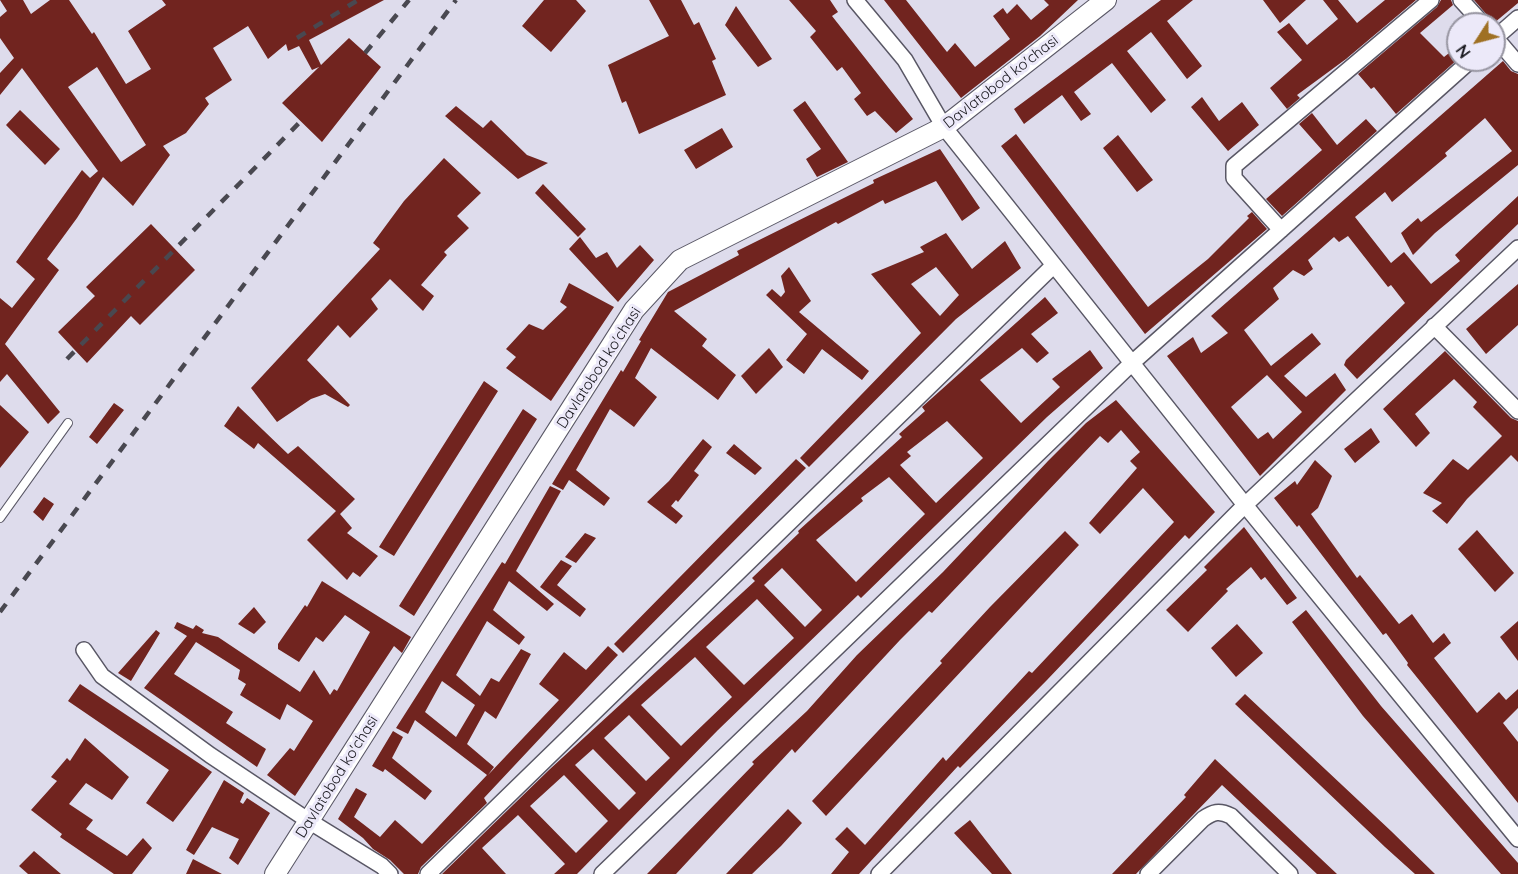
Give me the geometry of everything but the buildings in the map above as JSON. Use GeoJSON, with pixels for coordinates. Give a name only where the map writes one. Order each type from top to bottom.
{"type":"FeatureCollection","features":[{"type":"Feature","properties":{"kind":"street"},"geometry":{"type":"LineString","coordinates":[[855,0],[905,60],[944,127],[1245,505],[1518,839]]}},
{"type":"Feature","properties":{"kind":"street","name":"Davlatobod ko'chasi"},"geometry":{"type":"LineString","coordinates":[[275,874],[628,320],[680,260],[944,127],[1106,0]]}},
{"type":"Feature","properties":{"kind":"street"},"geometry":{"type":"LineString","coordinates":[[1281,230],[1234,178],[1234,166],[1431,0]]}},
{"type":"Feature","properties":{"kind":"street"},"geometry":{"type":"LineString","coordinates":[[1461,0],[1472,12]]}},
{"type":"Feature","properties":{"kind":"street"},"geometry":{"type":"LineString","coordinates":[[1506,28],[1518,18]]}},
{"type":"Feature","properties":{"kind":"street"},"geometry":{"type":"LineString","coordinates":[[1506,50],[1518,64]]}},
{"type":"Feature","properties":{"kind":"street"},"geometry":{"type":"LineString","coordinates":[[602,874],[1132,363],[1458,72]]}},
{"type":"Feature","properties":{"kind":"street"},"geometry":{"type":"LineString","coordinates":[[879,874],[1245,505],[1518,248]]}},
{"type":"Feature","properties":{"kind":"street"},"geometry":{"type":"LineString","coordinates":[[428,874],[1054,265]]}},
{"type":"Feature","properties":{"kind":"street"},"geometry":{"type":"LineString","coordinates":[[1434,326],[1518,411]]}},
{"type":"Feature","properties":{"kind":"street"},"geometry":{"type":"LineString","coordinates":[[84,651],[102,676],[210,754],[309,821],[382,866],[390,874]]}},
{"type":"Feature","properties":{"kind":"street"},"geometry":{"type":"LineString","coordinates":[[1148,874],[1203,819],[1212,812],[1221,811],[1231,816],[1290,874]]}},
{"type":"Feature","properties":{"kind":"lane"},"geometry":{"type":"LineString","coordinates":[[0,518],[68,423]]}},
{"type":"Feature","properties":{"kind":"railway"},"geometry":{"type":"LineString","coordinates":[[297,38],[358,0]]}},
{"type":"Feature","properties":{"kind":"railway"},"geometry":{"type":"LineString","coordinates":[[365,53],[409,0]]}},
{"type":"Feature","properties":{"kind":"railway"},"geometry":{"type":"LineString","coordinates":[[0,612],[456,0]]}},
{"type":"Feature","properties":{"kind":"railway"},"geometry":{"type":"LineString","coordinates":[[67,359],[301,121]]}}]}
